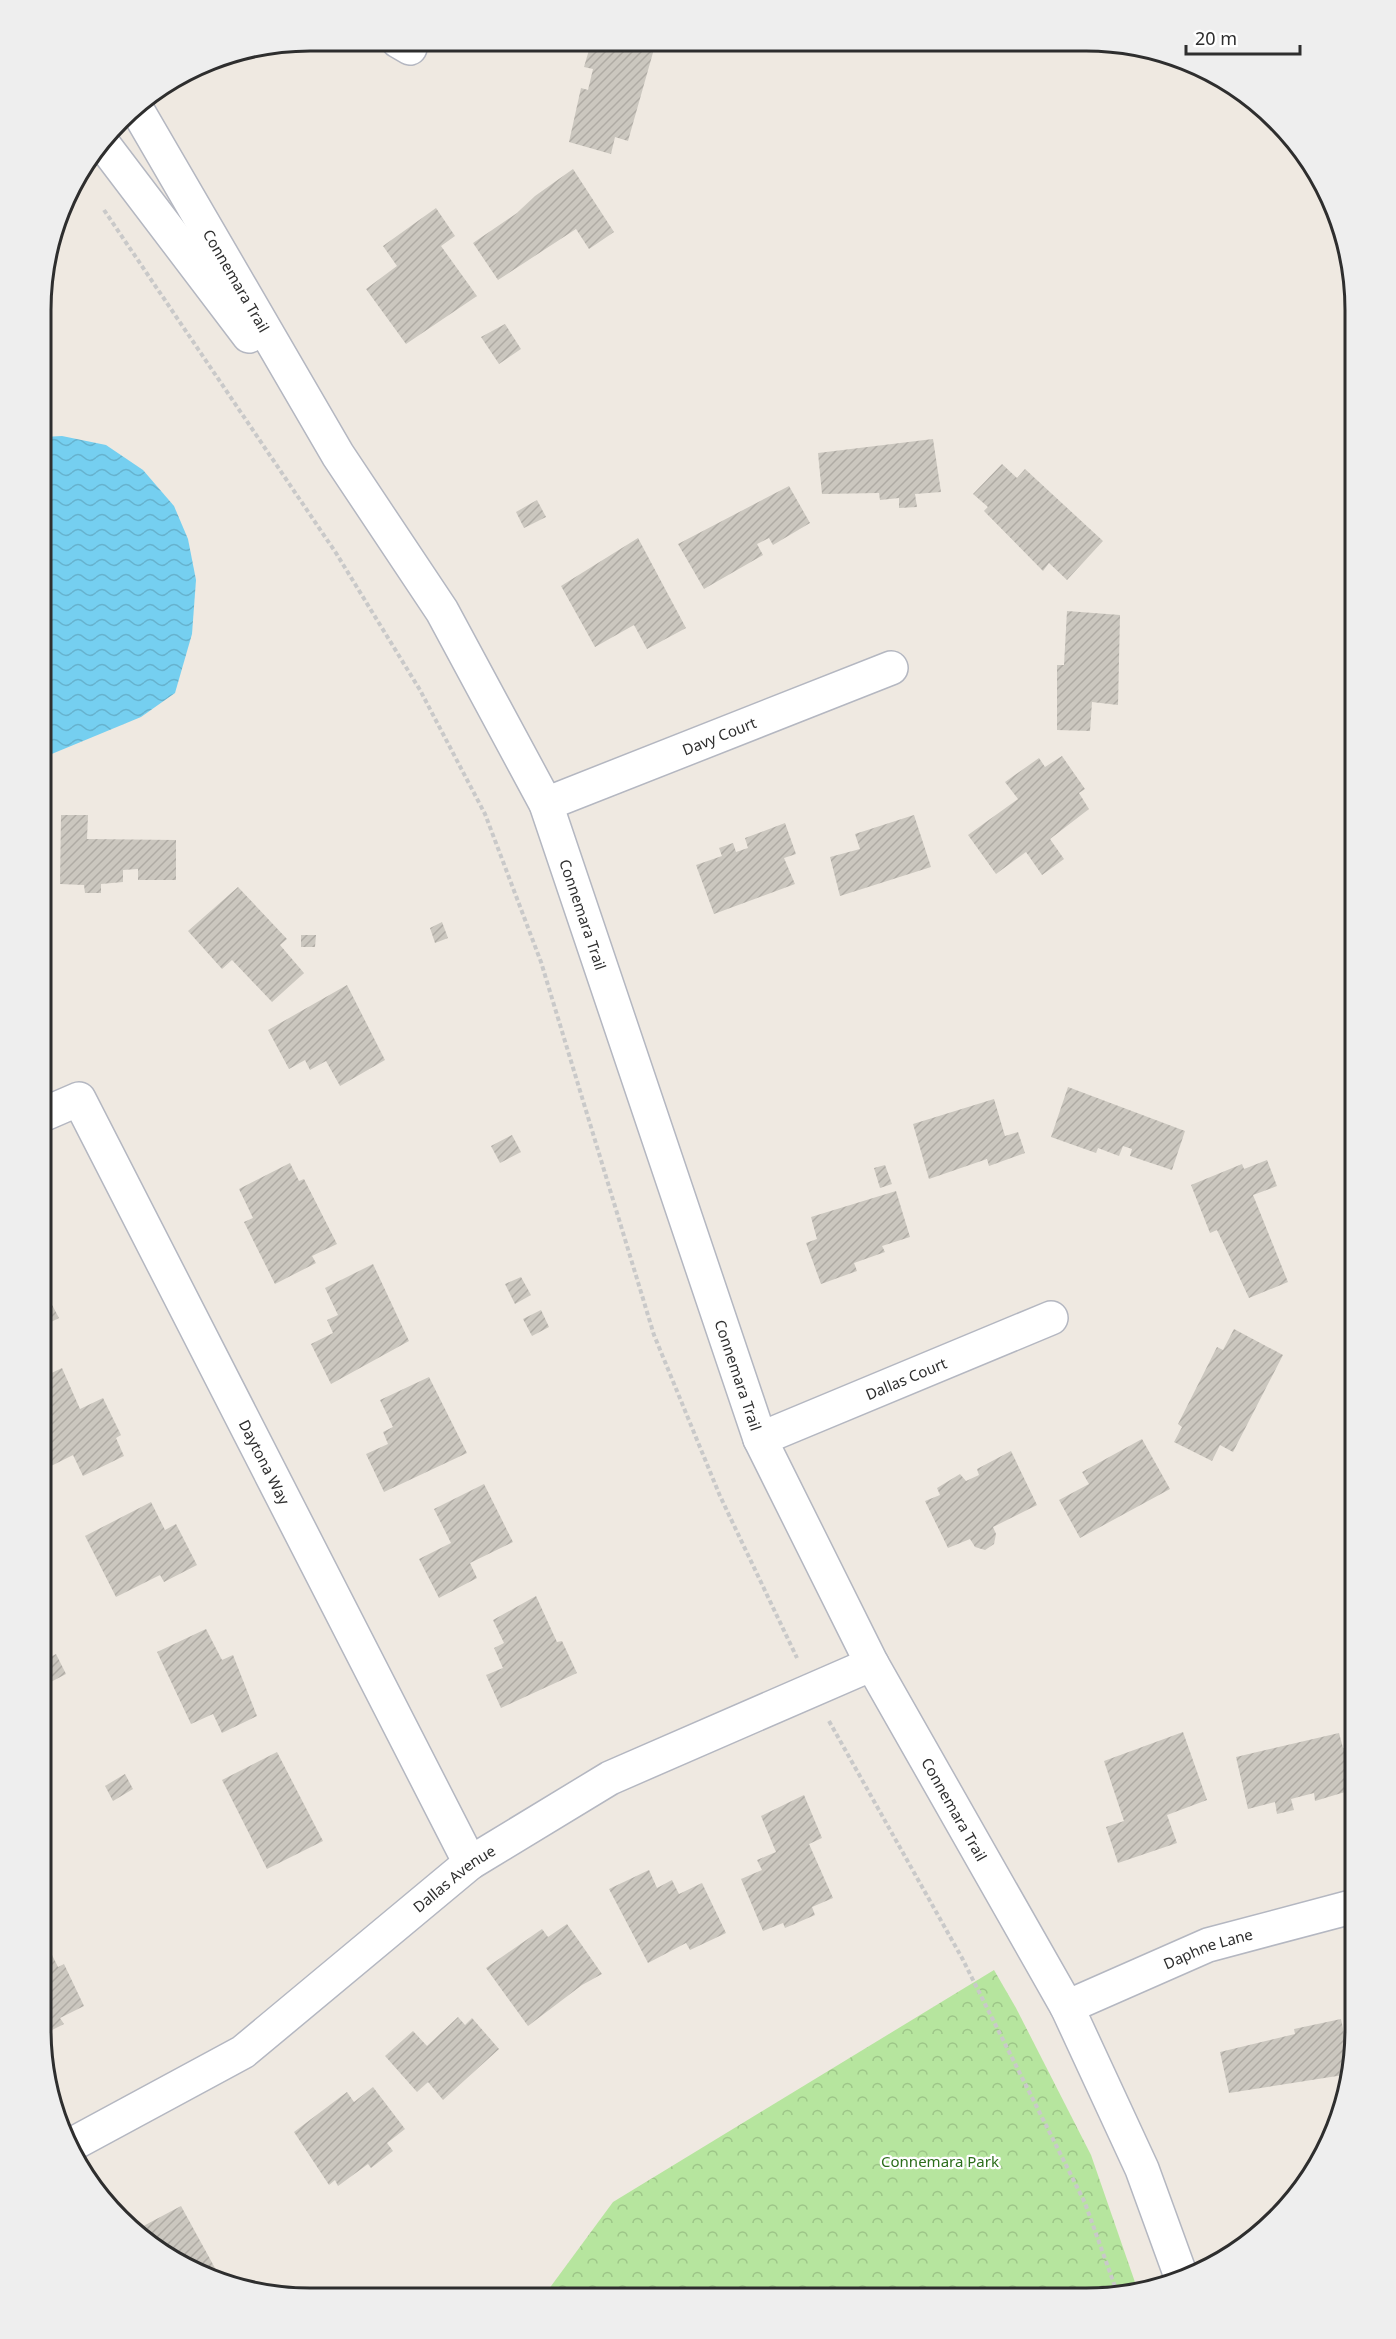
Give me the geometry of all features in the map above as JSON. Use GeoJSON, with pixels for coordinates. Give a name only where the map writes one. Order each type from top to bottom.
{"type":"FeatureCollection","features":[{"type":"Feature","properties":{"kind":"street","name":"Connemara Trail"},"geometry":{"type":"LineString","coordinates":[[140,114],[338,455],[441,611],[546,804],[760,1439],[872,1664],[1066,2007],[1142,2169],[1179,2270]]}},
{"type":"Feature","properties":{"kind":"street","name":"Connemara Trail"},"geometry":{"type":"LineString","coordinates":[[107,149],[338,455]]}},
{"type":"Feature","properties":{"kind":"street","name":"Davy Court"},"geometry":{"type":"LineString","coordinates":[[546,804],[891,668]]}},
{"type":"Feature","properties":{"kind":"street","name":"Daytona Way"},"geometry":{"type":"LineString","coordinates":[[51,1111],[79,1099],[470,1863]]}},
{"type":"Feature","properties":{"kind":"street","name":"Dallas Court"},"geometry":{"type":"LineString","coordinates":[[760,1439],[1050,1318]]}},
{"type":"Feature","properties":{"kind":"street","name":"Dallas Avenue"},"geometry":{"type":"LineString","coordinates":[[77,2142],[243,2052],[470,1863],[610,1778],[872,1664]]}},
{"type":"Feature","properties":{"kind":"street","name":"Daphne Lane"},"geometry":{"type":"LineString","coordinates":[[1066,2007],[1208,1945],[1345,1908]]}},
{"type":"Feature","properties":{"kind":"path"},"geometry":{"type":"LineString","coordinates":[[102,207],[336,553],[420,690],[485,814],[541,962],[654,1335],[720,1496],[812,1690],[962,1958],[1085,2203],[1115,2286]]}},
{"type":"Feature","properties":{"kind":"green space","name":"Connemara Park"},"geometry":{"type":"Polygon","coordinates":[[[994,1970],[1016,2008],[1091,2155],[1135,2283],[1086,2288],[550,2288],[613,2202],[994,1970]]]}},
{"type":"Feature","properties":{"kind":"water"},"geometry":{"type":"Polygon","coordinates":[[[62,436],[106,445],[143,470],[174,506],[188,539],[196,580],[192,634],[175,693],[141,717],[51,754],[51,437],[62,436]]]}},
{"type":"Feature","properties":{"kind":"building"},"geometry":{"type":"Polygon","coordinates":[[[589,51],[653,51],[628,141],[615,137],[611,154],[569,142],[581,88],[588,90],[593,69],[584,67],[589,51]]]}},
{"type":"Feature","properties":{"kind":"building"},"geometry":{"type":"Polygon","coordinates":[[[573,169],[614,232],[589,249],[576,229],[498,280],[473,243],[517,213],[535,196],[573,169]]]}},
{"type":"Feature","properties":{"kind":"building"},"geometry":{"type":"Polygon","coordinates":[[[436,208],[455,236],[441,246],[477,296],[406,344],[366,289],[397,266],[383,246],[436,208]]]}},
{"type":"Feature","properties":{"kind":"building"},"geometry":{"type":"Polygon","coordinates":[[[505,324],[521,349],[499,364],[481,337],[505,324]]]}},
{"type":"Feature","properties":{"kind":"building"},"geometry":{"type":"Polygon","coordinates":[[[933,439],[941,492],[915,494],[917,507],[899,508],[899,498],[880,500],[879,493],[822,494],[818,453],[933,439]]]}},
{"type":"Feature","properties":{"kind":"building"},"geometry":{"type":"Polygon","coordinates":[[[1002,464],[1017,478],[1025,469],[1103,541],[1067,580],[1049,563],[1043,571],[984,511],[988,507],[973,494],[1002,464]]]}},
{"type":"Feature","properties":{"kind":"building"},"geometry":{"type":"Polygon","coordinates":[[[789,486],[810,523],[773,545],[769,538],[757,544],[763,555],[704,589],[678,544],[789,486]]]}},
{"type":"Feature","properties":{"kind":"building"},"geometry":{"type":"Polygon","coordinates":[[[537,500],[546,517],[524,528],[516,512],[537,500]]]}},
{"type":"Feature","properties":{"kind":"building"},"geometry":{"type":"Polygon","coordinates":[[[638,538],[686,628],[647,649],[634,625],[595,647],[561,586],[638,538]]]}},
{"type":"Feature","properties":{"kind":"building"},"geometry":{"type":"Polygon","coordinates":[[[1067,611],[1120,615],[1118,705],[1092,702],[1090,731],[1057,730],[1057,665],[1064,665],[1067,611]]]}},
{"type":"Feature","properties":{"kind":"building"},"geometry":{"type":"Polygon","coordinates":[[[1062,756],[1085,789],[1079,793],[1089,809],[1050,839],[1064,859],[1042,875],[1026,852],[996,874],[968,835],[1018,799],[1005,782],[1039,758],[1045,767],[1062,756]]]}},
{"type":"Feature","properties":{"kind":"building"},"geometry":{"type":"Polygon","coordinates":[[[61,815],[88,815],[87,839],[176,840],[176,880],[138,880],[138,869],[123,870],[123,882],[101,884],[101,893],[85,893],[84,885],[60,884],[61,815]]]}},
{"type":"Feature","properties":{"kind":"building"},"geometry":{"type":"Polygon","coordinates":[[[914,815],[931,867],[840,896],[830,857],[860,849],[855,834],[914,815]]]}},
{"type":"Feature","properties":{"kind":"building"},"geometry":{"type":"Polygon","coordinates":[[[785,823],[796,854],[784,858],[795,884],[714,914],[696,865],[722,856],[719,848],[733,843],[736,852],[748,848],[745,838],[785,823]]]}},
{"type":"Feature","properties":{"kind":"building"},"geometry":{"type":"Polygon","coordinates":[[[238,887],[287,939],[280,945],[304,973],[272,1002],[232,960],[222,969],[188,931],[238,887]]]}},
{"type":"Feature","properties":{"kind":"building"},"geometry":{"type":"Polygon","coordinates":[[[442,922],[448,938],[435,943],[430,928],[442,922]]]}},
{"type":"Feature","properties":{"kind":"building"},"geometry":{"type":"Polygon","coordinates":[[[301,935],[316,935],[315,947],[301,947],[301,935]]]}},
{"type":"Feature","properties":{"kind":"building"},"geometry":{"type":"Polygon","coordinates":[[[347,985],[385,1060],[340,1086],[326,1061],[310,1070],[305,1060],[289,1069],[268,1030],[347,985]]]}},
{"type":"Feature","properties":{"kind":"building"},"geometry":{"type":"Polygon","coordinates":[[[1068,1087],[1185,1131],[1172,1170],[1130,1156],[1132,1149],[1123,1146],[1119,1156],[1098,1148],[1096,1153],[1051,1137],[1068,1087]]]}},
{"type":"Feature","properties":{"kind":"building"},"geometry":{"type":"Polygon","coordinates":[[[994,1099],[1005,1136],[1018,1132],[1025,1153],[989,1166],[987,1159],[929,1179],[913,1124],[994,1099]]]}},
{"type":"Feature","properties":{"kind":"building"},"geometry":{"type":"Polygon","coordinates":[[[512,1135],[521,1152],[500,1163],[491,1146],[512,1135]]]}},
{"type":"Feature","properties":{"kind":"building"},"geometry":{"type":"Polygon","coordinates":[[[1267,1160],[1277,1186],[1253,1195],[1288,1282],[1249,1298],[1217,1230],[1210,1233],[1191,1185],[1242,1164],[1244,1169],[1267,1160]]]}},
{"type":"Feature","properties":{"kind":"building"},"geometry":{"type":"Polygon","coordinates":[[[290,1163],[299,1181],[304,1179],[337,1244],[312,1256],[316,1263],[275,1284],[244,1222],[253,1218],[239,1189],[290,1163]]]}},
{"type":"Feature","properties":{"kind":"building"},"geometry":{"type":"Polygon","coordinates":[[[885,1165],[892,1184],[880,1188],[874,1168],[885,1165]]]}},
{"type":"Feature","properties":{"kind":"building"},"geometry":{"type":"Polygon","coordinates":[[[896,1191],[910,1237],[882,1246],[885,1252],[854,1263],[857,1271],[821,1284],[806,1243],[817,1239],[811,1217],[896,1191]]]}},
{"type":"Feature","properties":{"kind":"building"},"geometry":{"type":"Polygon","coordinates":[[[373,1264],[409,1341],[331,1384],[311,1344],[333,1333],[327,1320],[338,1315],[325,1288],[373,1264]]]}},
{"type":"Feature","properties":{"kind":"building"},"geometry":{"type":"Polygon","coordinates":[[[521,1277],[531,1295],[515,1304],[505,1284],[521,1277]]]}},
{"type":"Feature","properties":{"kind":"building"},"geometry":{"type":"Polygon","coordinates":[[[51,1303],[59,1318],[51,1322],[51,1303]]]}},
{"type":"Feature","properties":{"kind":"building"},"geometry":{"type":"Polygon","coordinates":[[[541,1310],[549,1327],[532,1336],[523,1319],[541,1310]]]}},
{"type":"Feature","properties":{"kind":"building"},"geometry":{"type":"Polygon","coordinates":[[[1234,1329],[1283,1355],[1233,1452],[1220,1445],[1212,1461],[1174,1442],[1182,1427],[1178,1424],[1217,1347],[1223,1350],[1234,1329]]]}},
{"type":"Feature","properties":{"kind":"building"},"geometry":{"type":"Polygon","coordinates":[[[62,1368],[80,1409],[103,1398],[121,1435],[116,1438],[124,1456],[83,1476],[73,1455],[51,1466],[51,1373],[62,1368]]]}},
{"type":"Feature","properties":{"kind":"building"},"geometry":{"type":"Polygon","coordinates":[[[429,1377],[467,1453],[384,1492],[366,1454],[388,1444],[383,1432],[393,1427],[380,1400],[429,1377]]]}},
{"type":"Feature","properties":{"kind":"building"},"geometry":{"type":"Polygon","coordinates":[[[1142,1439],[1170,1489],[1080,1538],[1059,1500],[1089,1484],[1082,1472],[1142,1439]]]}},
{"type":"Feature","properties":{"kind":"building"},"geometry":{"type":"Polygon","coordinates":[[[1011,1451],[1037,1505],[993,1527],[996,1534],[994,1544],[985,1550],[975,1547],[970,1539],[948,1548],[925,1501],[940,1495],[937,1488],[960,1474],[966,1481],[979,1475],[977,1469],[1011,1451]]]}},
{"type":"Feature","properties":{"kind":"building"},"geometry":{"type":"Polygon","coordinates":[[[484,1484],[513,1542],[470,1563],[477,1578],[439,1598],[419,1559],[451,1543],[434,1509],[484,1484]]]}},
{"type":"Feature","properties":{"kind":"building"},"geometry":{"type":"Polygon","coordinates":[[[151,1502],[165,1530],[176,1524],[197,1565],[164,1582],[160,1575],[116,1597],[85,1536],[151,1502]]]}},
{"type":"Feature","properties":{"kind":"building"},"geometry":{"type":"Polygon","coordinates":[[[536,1596],[557,1642],[562,1641],[577,1673],[501,1708],[486,1675],[503,1668],[494,1648],[504,1643],[493,1620],[536,1596]]]}},
{"type":"Feature","properties":{"kind":"building"},"geometry":{"type":"Polygon","coordinates":[[[206,1629],[222,1660],[233,1655],[257,1716],[222,1733],[213,1714],[191,1724],[157,1652],[206,1629]]]}},
{"type":"Feature","properties":{"kind":"building"},"geometry":{"type":"Polygon","coordinates":[[[56,1654],[66,1674],[51,1682],[51,1657],[56,1654]]]}},
{"type":"Feature","properties":{"kind":"building"},"geometry":{"type":"Polygon","coordinates":[[[1183,1732],[1207,1800],[1167,1815],[1177,1843],[1118,1863],[1106,1827],[1124,1821],[1104,1761],[1183,1732]]]}},
{"type":"Feature","properties":{"kind":"building"},"geometry":{"type":"Polygon","coordinates":[[[1339,1733],[1343,1748],[1345,1748],[1345,1792],[1315,1801],[1314,1793],[1291,1799],[1294,1810],[1277,1814],[1275,1802],[1248,1809],[1236,1757],[1339,1733]]]}},
{"type":"Feature","properties":{"kind":"building"},"geometry":{"type":"Polygon","coordinates":[[[277,1752],[323,1841],[267,1869],[222,1780],[277,1752]]]}},
{"type":"Feature","properties":{"kind":"building"},"geometry":{"type":"Polygon","coordinates":[[[125,1774],[133,1789],[113,1801],[105,1786],[125,1774]]]}},
{"type":"Feature","properties":{"kind":"building"},"geometry":{"type":"Polygon","coordinates":[[[804,1795],[822,1838],[809,1844],[833,1898],[812,1907],[815,1915],[785,1928],[783,1923],[763,1931],[741,1879],[762,1870],[757,1860],[776,1852],[761,1816],[804,1795]]]}},
{"type":"Feature","properties":{"kind":"building"},"geometry":{"type":"Polygon","coordinates":[[[649,1870],[657,1888],[672,1880],[679,1894],[702,1883],[726,1933],[690,1950],[686,1943],[648,1963],[609,1889],[649,1870]]]}},
{"type":"Feature","properties":{"kind":"building"},"geometry":{"type":"Polygon","coordinates":[[[567,1924],[602,1974],[582,1985],[528,2026],[486,1968],[542,1929],[548,1937],[567,1924]]]}},
{"type":"Feature","properties":{"kind":"building"},"geometry":{"type":"Polygon","coordinates":[[[51,1953],[58,1967],[64,1964],[84,2006],[60,2018],[64,2024],[51,2030],[51,1953]]]}},
{"type":"Feature","properties":{"kind":"building"},"geometry":{"type":"Polygon","coordinates":[[[458,2017],[465,2025],[472,2018],[499,2049],[443,2100],[428,2082],[417,2092],[385,2056],[413,2031],[427,2046],[458,2017]]]}},
{"type":"Feature","properties":{"kind":"building"},"geometry":{"type":"Polygon","coordinates":[[[1341,2019],[1345,2036],[1341,2075],[1229,2093],[1220,2052],[1295,2034],[1294,2029],[1341,2019]]]}},
{"type":"Feature","properties":{"kind":"building"},"geometry":{"type":"Polygon","coordinates":[[[373,2087],[405,2129],[387,2143],[393,2151],[371,2168],[368,2164],[338,2186],[335,2180],[329,2185],[294,2132],[347,2092],[354,2102],[373,2087]]]}},
{"type":"Feature","properties":{"kind":"building"},"geometry":{"type":"Polygon","coordinates":[[[181,2206],[216,2270],[180,2253],[142,2227],[181,2206]]]}}]}
